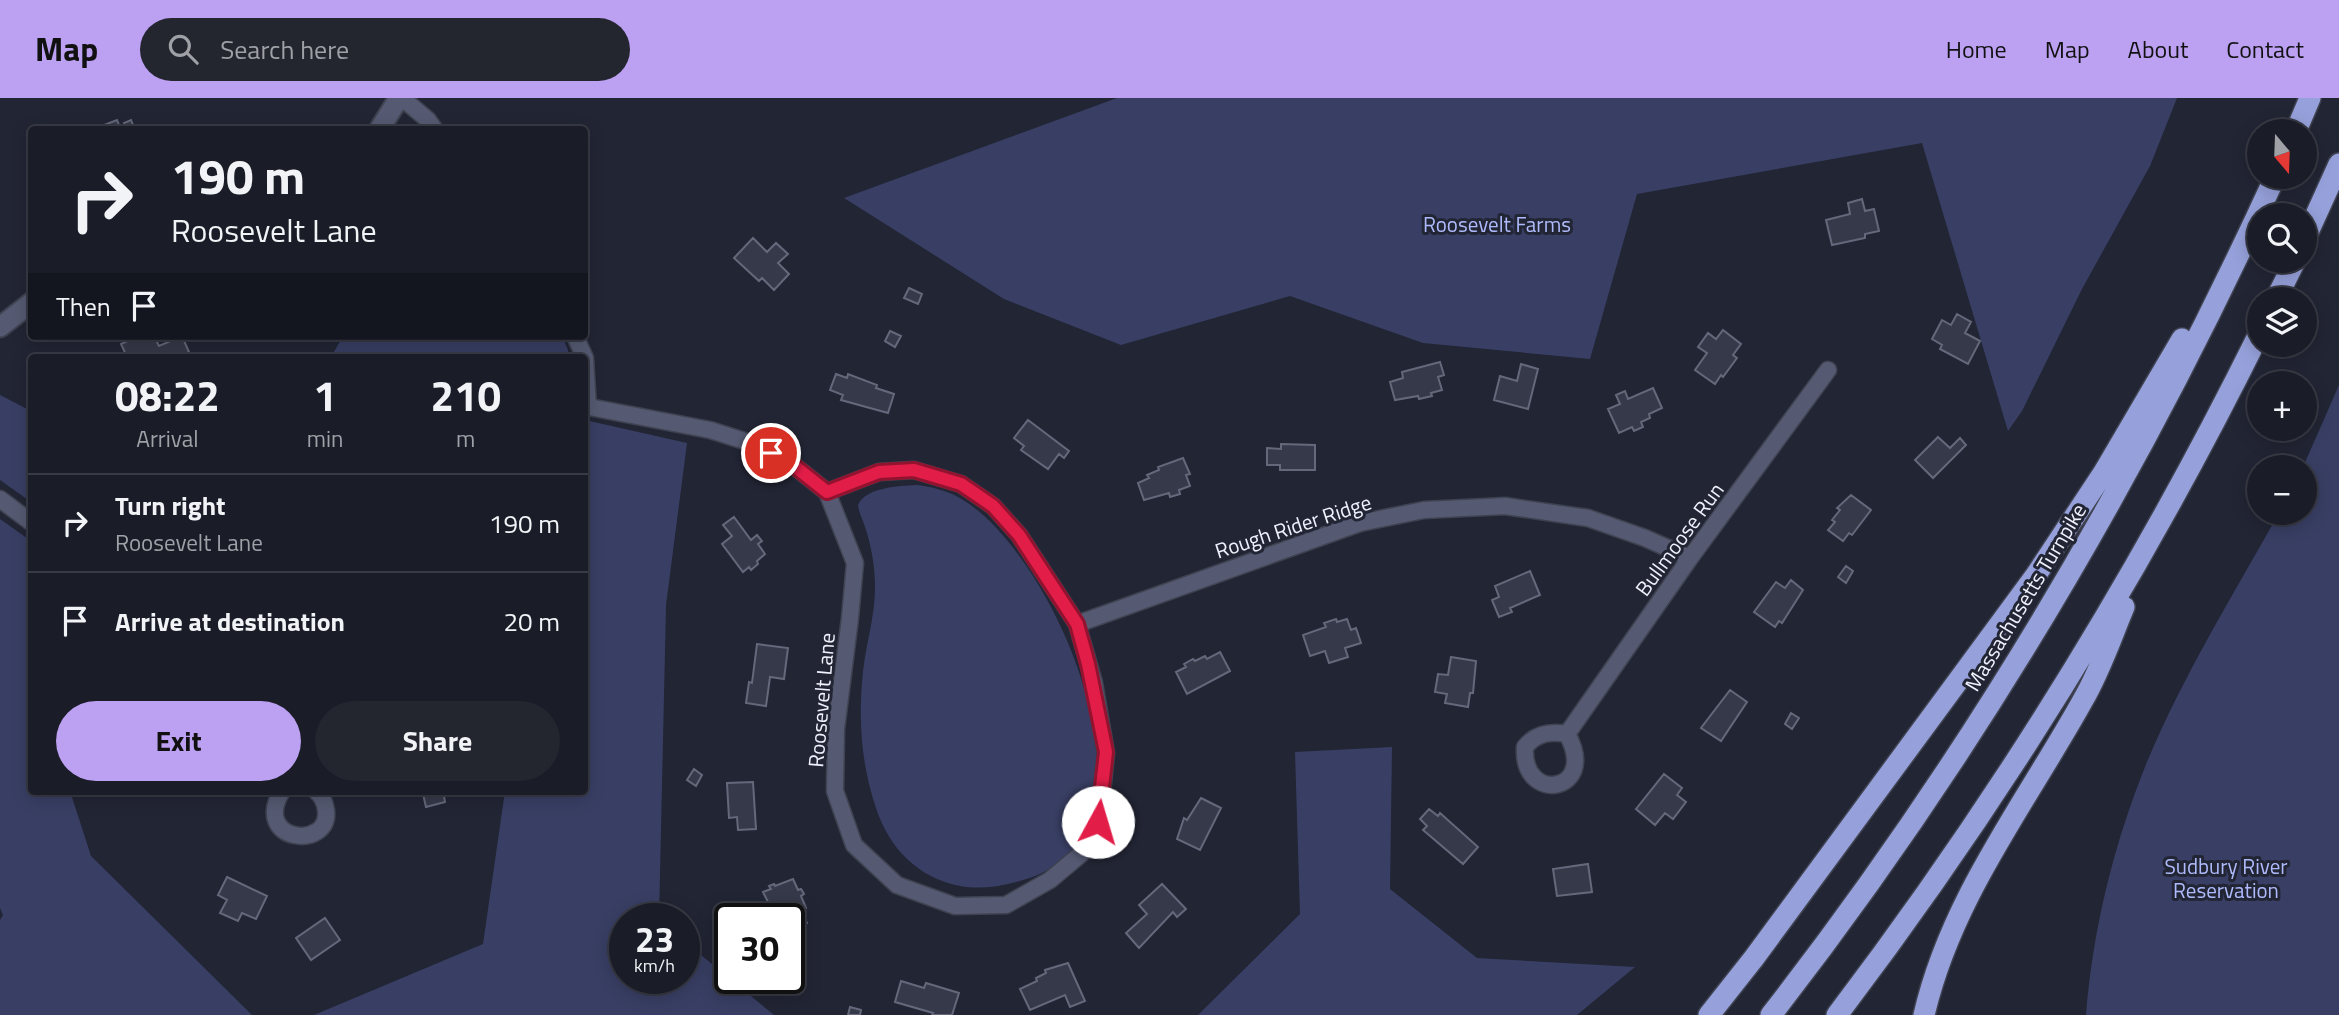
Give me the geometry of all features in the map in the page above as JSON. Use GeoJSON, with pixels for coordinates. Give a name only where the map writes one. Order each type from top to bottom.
{"type":"FeatureCollection","features":[{"type":"Feature","properties":{"kind":"highway"},"geometry":{"type":"LineString","coordinates":[[2301,119],[2310,98]]}},
{"type":"Feature","properties":{"kind":"highway"},"geometry":{"type":"LineString","coordinates":[[2317,213],[2339,164]]}},
{"type":"Feature","properties":{"kind":"highway","name":"Massachusetts Turnpike"},"geometry":{"type":"LineString","coordinates":[[1771,1015],[1894,848],[2043,619],[2151,428],[2269,189]]}},
{"type":"Feature","properties":{"kind":"highway"},"geometry":{"type":"LineString","coordinates":[[1709,1015],[1754,958],[2036,575],[2104,472],[2174,355],[2201,302],[2244,244]]}},
{"type":"Feature","properties":{"kind":"highway"},"geometry":{"type":"LineString","coordinates":[[1837,1015],[1909,918],[1987,805],[2097,631],[2199,452],[2247,357]]}},
{"type":"Feature","properties":{"kind":"highway"},"geometry":{"type":"LineString","coordinates":[[1924,1015],[1941,957],[1961,912],[1993,851],[2085,698],[2166,512]]}},
{"type":"Feature","properties":{"kind":"street"},"geometry":{"type":"LineString","coordinates":[[382,126],[401,98],[432,126]]}},
{"type":"Feature","properties":{"kind":"street"},"geometry":{"type":"LineString","coordinates":[[0,327],[28,305]]}},
{"type":"Feature","properties":{"kind":"street","name":"Bullmoose Run"},"geometry":{"type":"LineString","coordinates":[[1567,734],[1690,558],[1828,370]]}},
{"type":"Feature","properties":{"kind":"street","name":"Roosevelt Lane"},"geometry":{"type":"LineString","coordinates":[[588,407],[710,430],[754,444],[788,461],[827,492],[855,563],[836,729],[835,790],[855,845],[897,885],[955,906],[1006,905],[1051,880],[1082,855],[1098,822],[1106,752],[1094,683],[1077,624],[1019,535],[993,506],[961,484],[914,470],[879,472],[827,492]]}},
{"type":"Feature","properties":{"kind":"street"},"geometry":{"type":"LineString","coordinates":[[0,499],[28,520]]}},
{"type":"Feature","properties":{"kind":"street","name":"Rough Rider Ridge"},"geometry":{"type":"LineString","coordinates":[[1077,624],[1360,523],[1424,510],[1505,506],[1588,518],[1645,538],[1690,558]]}},
{"type":"Feature","properties":{"kind":"street"},"geometry":{"type":"LineString","coordinates":[[280,795],[275,807],[280,828],[300,837],[312,834],[323,825],[327,816],[325,805],[319,795]]}},
{"type":"Feature","properties":{"kind":"green space","name":"Roosevelt Farms"},"geometry":{"type":"Polygon","coordinates":[[[1117,98],[2177,98],[2150,166],[2082,289],[2022,411],[2008,431],[1922,143],[1637,194],[1590,359],[1423,343],[1290,296],[1121,345],[1004,299],[844,198],[1117,98]]]}},
{"type":"Feature","properties":{"kind":"green space"},"geometry":{"type":"Polygon","coordinates":[[[341,340],[564,340],[568,350],[568,354],[333,354],[341,340]]]}},
{"type":"Feature","properties":{"kind":"green space","name":"Sudbury River Reservation"},"geometry":{"type":"Polygon","coordinates":[[[2339,385],[2339,1015],[2086,1015],[2094,950],[2107,886],[2125,823],[2147,762],[2192,667],[2272,525],[2317,525],[2317,455],[2308,455],[2314,441],[2317,441],[2317,435],[2339,385]]]}},
{"type":"Feature","properties":{"kind":"green space"},"geometry":{"type":"Polygon","coordinates":[[[0,395],[28,409],[28,500],[0,480],[0,395]]]}},
{"type":"Feature","properties":{"kind":"green space"},"geometry":{"type":"Polygon","coordinates":[[[588,421],[687,443],[666,605],[659,903],[609,903],[609,994],[700,994],[700,954],[714,966],[714,994],[748,994],[774,1015],[314,1015],[483,944],[504,795],[588,795],[588,421]]]}},
{"type":"Feature","properties":{"kind":"green space"},"geometry":{"type":"Polygon","coordinates":[[[917,485],[958,497],[995,527],[1031,573],[1062,630],[1085,692],[1097,754],[1092,810],[1069,854],[1023,880],[1007,884],[960,886],[931,876],[918,868],[897,848],[889,836],[876,808],[867,775],[861,724],[862,689],[864,661],[874,609],[875,581],[870,544],[858,505],[868,494],[875,491],[917,485]]]}},
{"type":"Feature","properties":{"kind":"green space"},"geometry":{"type":"Polygon","coordinates":[[[0,519],[28,539],[28,795],[71,795],[91,856],[252,1015],[0,1015],[0,920],[3,915],[0,908],[0,519]]]}},
{"type":"Feature","properties":{"kind":"green space"},"geometry":{"type":"Polygon","coordinates":[[[1392,747],[1390,889],[1477,958],[1635,967],[1577,1015],[1198,1015],[1300,914],[1295,752],[1392,747]]]}},
{"type":"Feature","properties":{"kind":"building"},"geometry":{"type":"Polygon","coordinates":[[[117,120],[119,126],[104,126],[117,120]]]}},
{"type":"Feature","properties":{"kind":"building"},"geometry":{"type":"Polygon","coordinates":[[[131,120],[133,126],[125,126],[124,123],[131,120]]]}},
{"type":"Feature","properties":{"kind":"building"},"geometry":{"type":"Polygon","coordinates":[[[1862,199],[1865,211],[1874,209],[1879,231],[1865,234],[1865,238],[1832,245],[1826,220],[1850,214],[1848,203],[1862,199]]]}},
{"type":"Feature","properties":{"kind":"building"},"geometry":{"type":"Polygon","coordinates":[[[753,238],[767,252],[776,243],[788,254],[778,263],[789,274],[774,290],[762,278],[759,281],[734,258],[753,238]]]}},
{"type":"Feature","properties":{"kind":"building"},"geometry":{"type":"Polygon","coordinates":[[[909,288],[922,294],[918,304],[904,298],[909,288]]]}},
{"type":"Feature","properties":{"kind":"building"},"geometry":{"type":"Polygon","coordinates":[[[1957,314],[1971,322],[1965,333],[1980,341],[1968,364],[1940,349],[1942,345],[1932,339],[1942,320],[1951,325],[1957,314]]]}},
{"type":"Feature","properties":{"kind":"building"},"geometry":{"type":"Polygon","coordinates":[[[1723,330],[1741,344],[1733,355],[1737,358],[1715,384],[1695,370],[1707,353],[1698,347],[1708,333],[1716,339],[1723,330]]]}},
{"type":"Feature","properties":{"kind":"building"},"geometry":{"type":"Polygon","coordinates":[[[890,331],[901,336],[895,347],[885,341],[890,331]]]}},
{"type":"Feature","properties":{"kind":"building"},"geometry":{"type":"Polygon","coordinates":[[[130,340],[156,340],[159,346],[173,340],[184,340],[189,352],[126,354],[121,344],[130,340]]]}},
{"type":"Feature","properties":{"kind":"building"},"geometry":{"type":"Polygon","coordinates":[[[1440,362],[1444,375],[1438,377],[1442,390],[1419,399],[1418,396],[1395,400],[1390,382],[1403,378],[1402,372],[1440,362]]]}},
{"type":"Feature","properties":{"kind":"building"},"geometry":{"type":"Polygon","coordinates":[[[1521,364],[1538,369],[1528,409],[1494,400],[1500,376],[1517,381],[1521,364]]]}},
{"type":"Feature","properties":{"kind":"building"},"geometry":{"type":"Polygon","coordinates":[[[836,374],[847,378],[848,374],[894,394],[888,413],[841,400],[843,395],[830,390],[836,374]]]}},
{"type":"Feature","properties":{"kind":"building"},"geometry":{"type":"Polygon","coordinates":[[[1653,388],[1662,408],[1649,414],[1650,418],[1641,422],[1643,427],[1634,431],[1632,427],[1619,433],[1608,409],[1620,404],[1616,395],[1625,391],[1628,399],[1653,388]]]}},
{"type":"Feature","properties":{"kind":"building"},"geometry":{"type":"Polygon","coordinates":[[[1028,420],[1069,451],[1064,458],[1059,454],[1048,469],[1021,450],[1024,446],[1014,438],[1028,420]]]}},
{"type":"Feature","properties":{"kind":"building"},"geometry":{"type":"Polygon","coordinates":[[[1938,437],[1950,448],[1960,438],[1966,445],[1933,478],[1915,460],[1938,437]]]}},
{"type":"Feature","properties":{"kind":"building"},"geometry":{"type":"Polygon","coordinates":[[[1281,444],[1315,445],[1315,470],[1280,470],[1280,465],[1267,465],[1267,448],[1281,449],[1281,444]]]}},
{"type":"Feature","properties":{"kind":"building"},"geometry":{"type":"Polygon","coordinates":[[[1183,458],[1190,474],[1186,475],[1190,486],[1179,490],[1180,494],[1170,497],[1169,493],[1144,500],[1138,483],[1159,470],[1158,467],[1183,458]]]}},
{"type":"Feature","properties":{"kind":"building"},"geometry":{"type":"Polygon","coordinates":[[[1851,495],[1871,510],[1852,535],[1849,533],[1843,541],[1828,530],[1840,510],[1837,508],[1851,495]]]}},
{"type":"Feature","properties":{"kind":"building"},"geometry":{"type":"Polygon","coordinates":[[[734,517],[751,540],[757,535],[762,541],[758,544],[765,554],[751,570],[749,567],[743,572],[722,544],[732,536],[723,525],[734,517]]]}},
{"type":"Feature","properties":{"kind":"building"},"geometry":{"type":"Polygon","coordinates":[[[1846,566],[1853,571],[1846,583],[1838,577],[1846,566]]]}},
{"type":"Feature","properties":{"kind":"building"},"geometry":{"type":"Polygon","coordinates":[[[1530,571],[1540,595],[1510,608],[1512,612],[1499,617],[1492,600],[1499,597],[1495,586],[1530,571]]]}},
{"type":"Feature","properties":{"kind":"building"},"geometry":{"type":"Polygon","coordinates":[[[1791,580],[1803,590],[1782,623],[1779,621],[1775,627],[1754,612],[1776,582],[1785,588],[1791,580]]]}},
{"type":"Feature","properties":{"kind":"building"},"geometry":{"type":"Polygon","coordinates":[[[1336,619],[1337,622],[1347,619],[1351,630],[1356,628],[1361,643],[1345,648],[1348,657],[1329,663],[1325,651],[1310,656],[1303,635],[1326,627],[1324,623],[1336,619]]]}},
{"type":"Feature","properties":{"kind":"building"},"geometry":{"type":"Polygon","coordinates":[[[757,644],[788,648],[784,679],[770,677],[766,706],[746,703],[749,682],[752,683],[757,644]]]}},
{"type":"Feature","properties":{"kind":"building"},"geometry":{"type":"Polygon","coordinates":[[[1220,652],[1230,671],[1187,694],[1176,672],[1186,667],[1184,664],[1193,659],[1195,661],[1205,656],[1207,659],[1220,652]]]}},
{"type":"Feature","properties":{"kind":"building"},"geometry":{"type":"Polygon","coordinates":[[[1451,657],[1476,661],[1473,693],[1470,693],[1468,707],[1445,703],[1447,694],[1435,692],[1438,674],[1448,675],[1451,657]]]}},
{"type":"Feature","properties":{"kind":"building"},"geometry":{"type":"Polygon","coordinates":[[[1730,690],[1747,702],[1721,741],[1701,728],[1730,690]]]}},
{"type":"Feature","properties":{"kind":"building"},"geometry":{"type":"Polygon","coordinates":[[[1791,713],[1799,718],[1792,729],[1785,724],[1791,713]]]}},
{"type":"Feature","properties":{"kind":"building"},"geometry":{"type":"Polygon","coordinates":[[[694,769],[702,775],[696,786],[687,780],[694,769]]]}},
{"type":"Feature","properties":{"kind":"building"},"geometry":{"type":"Polygon","coordinates":[[[1664,774],[1682,788],[1677,795],[1686,802],[1673,819],[1665,813],[1655,825],[1636,809],[1664,774]]]}},
{"type":"Feature","properties":{"kind":"building"},"geometry":{"type":"Polygon","coordinates":[[[753,782],[756,829],[738,830],[737,817],[729,818],[727,783],[753,782]]]}},
{"type":"Feature","properties":{"kind":"building"},"geometry":{"type":"Polygon","coordinates":[[[423,795],[444,795],[445,802],[426,807],[423,795]]]}},
{"type":"Feature","properties":{"kind":"building"},"geometry":{"type":"Polygon","coordinates":[[[1201,798],[1221,808],[1200,850],[1177,839],[1184,818],[1187,820],[1201,798]]]}},
{"type":"Feature","properties":{"kind":"building"},"geometry":{"type":"Polygon","coordinates":[[[1429,809],[1438,816],[1440,813],[1478,847],[1463,864],[1423,830],[1427,826],[1420,819],[1429,809]]]}},
{"type":"Feature","properties":{"kind":"building"},"geometry":{"type":"Polygon","coordinates":[[[1588,864],[1592,892],[1557,896],[1553,869],[1588,864]]]}},
{"type":"Feature","properties":{"kind":"building"},"geometry":{"type":"Polygon","coordinates":[[[227,877],[267,896],[256,919],[242,913],[238,921],[220,913],[227,900],[218,895],[227,877]]]}},
{"type":"Feature","properties":{"kind":"building"},"geometry":{"type":"Polygon","coordinates":[[[793,879],[798,890],[801,889],[804,894],[801,896],[804,903],[768,903],[763,892],[771,889],[769,886],[793,879]]]}},
{"type":"Feature","properties":{"kind":"building"},"geometry":{"type":"Polygon","coordinates":[[[1162,884],[1186,909],[1177,917],[1173,912],[1139,948],[1126,933],[1147,914],[1139,905],[1162,884]]]}},
{"type":"Feature","properties":{"kind":"building"},"geometry":{"type":"Polygon","coordinates":[[[325,918],[340,940],[311,960],[296,938],[325,918]]]}},
{"type":"Feature","properties":{"kind":"building"},"geometry":{"type":"Polygon","coordinates":[[[1068,963],[1085,1001],[1070,1007],[1065,995],[1030,1010],[1020,989],[1037,981],[1036,978],[1046,973],[1045,970],[1068,963]]]}},
{"type":"Feature","properties":{"kind":"building"},"geometry":{"type":"Polygon","coordinates":[[[901,981],[924,988],[926,983],[959,993],[952,1015],[932,1015],[933,1013],[895,1002],[901,981]]]}},
{"type":"Feature","properties":{"kind":"building"},"geometry":{"type":"Polygon","coordinates":[[[850,1007],[861,1010],[860,1015],[848,1015],[850,1007]]]}},
{"type":"Feature","properties":{"kind":"route"},"geometry":{"type":"LineString","coordinates":[[771,453],[788,461],[827,492],[879,472],[914,470],[961,484],[993,506],[1019,535],[1077,624],[1094,683],[1106,752],[1098,822]]}}]}
